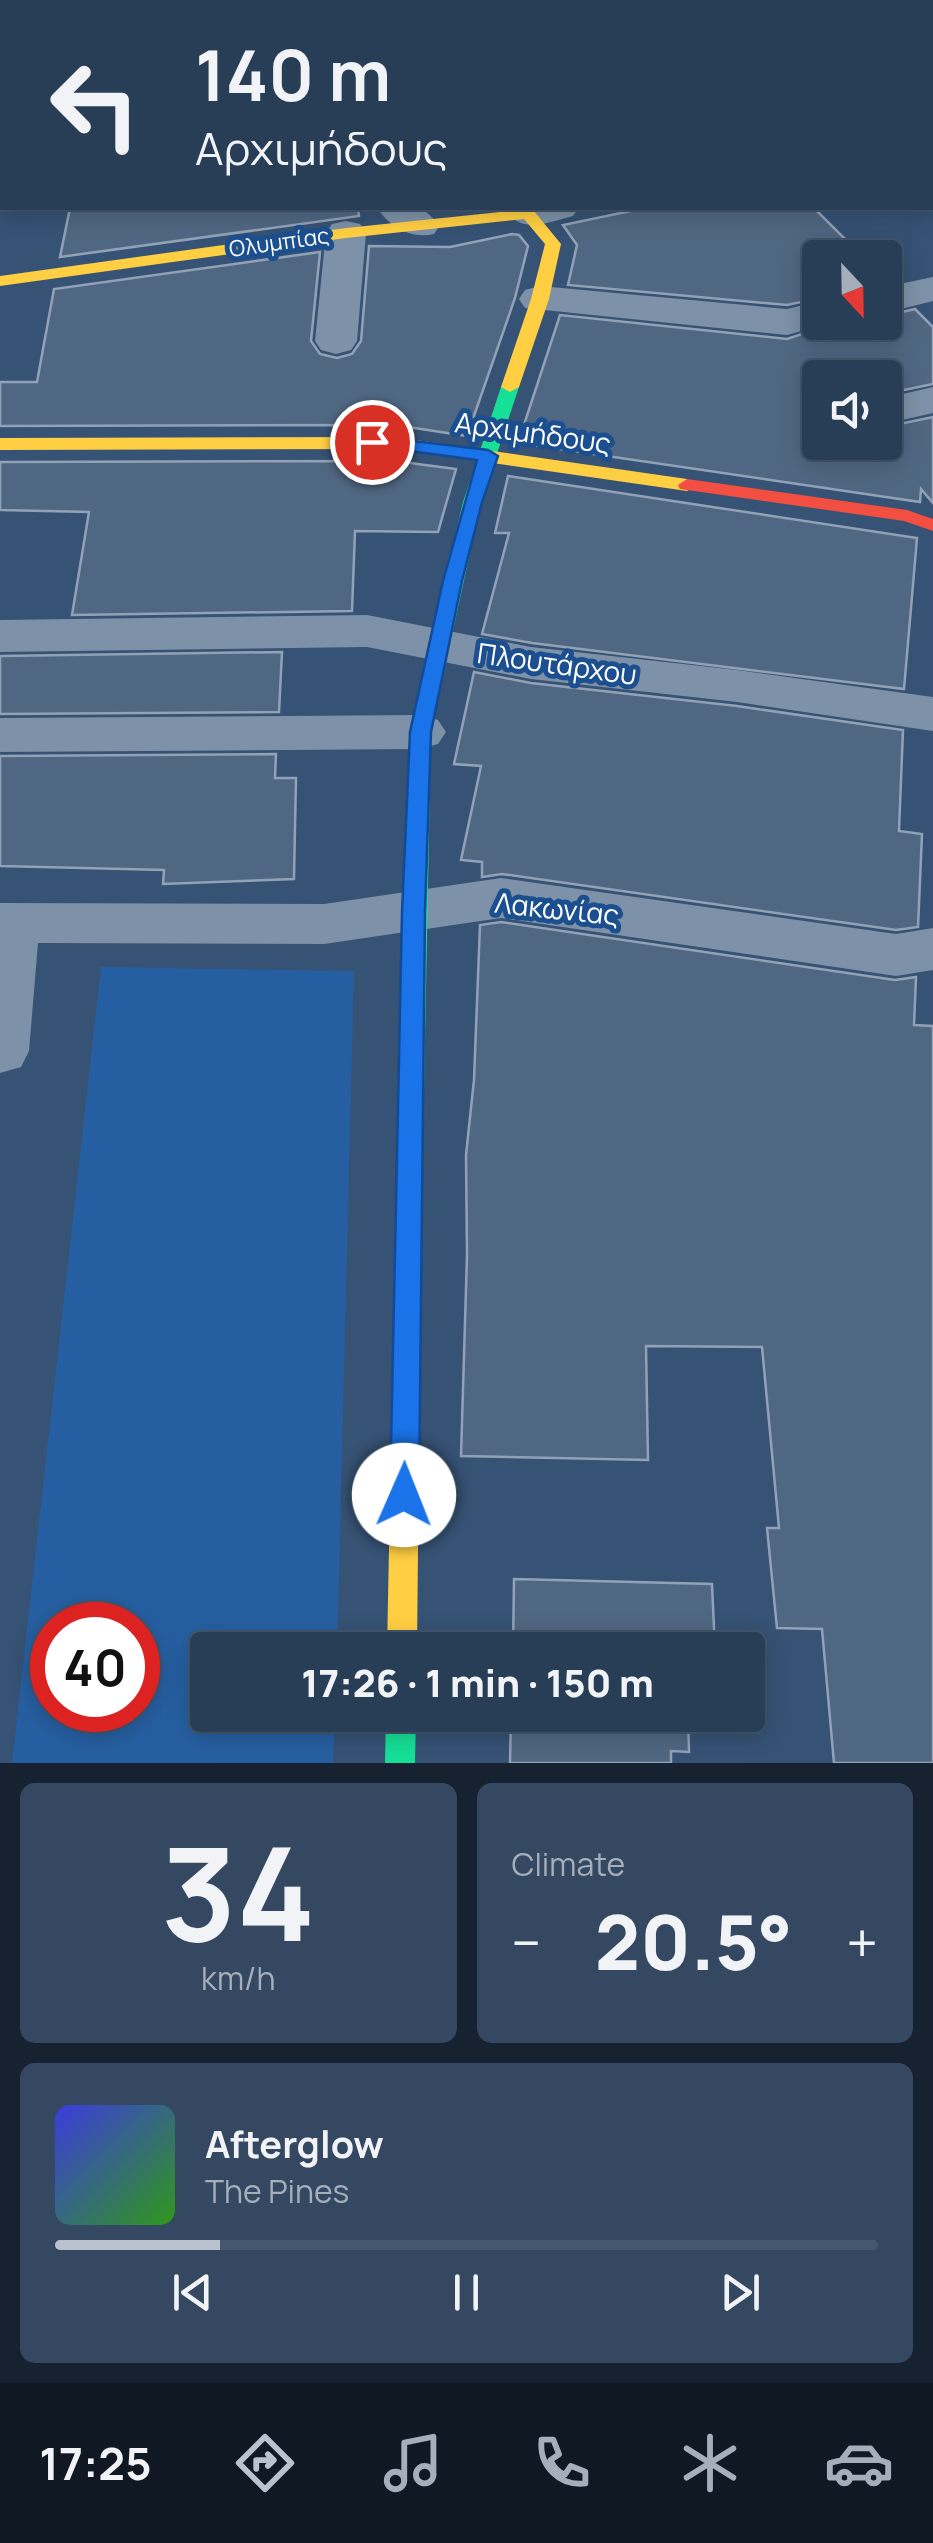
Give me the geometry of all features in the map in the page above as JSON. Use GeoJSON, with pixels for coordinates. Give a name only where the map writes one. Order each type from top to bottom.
{"type":"FeatureCollection","features":[{"type":"Feature","properties":{"kind":"street","name":"Ολυμπίας"},"geometry":{"type":"LineString","coordinates":[[0,281],[346,233],[409,216],[536,210]]}},
{"type":"Feature","properties":{"kind":"street"},"geometry":{"type":"LineString","coordinates":[[402,1632],[420,732],[472,502],[540,300],[553,244],[536,210]]}},
{"type":"Feature","properties":{"kind":"street"},"geometry":{"type":"LineString","coordinates":[[336,342],[346,233]]}},
{"type":"Feature","properties":{"kind":"street"},"geometry":{"type":"LineString","coordinates":[[902,296],[933,289]]}},
{"type":"Feature","properties":{"kind":"street"},"geometry":{"type":"LineString","coordinates":[[540,300],[787,322],[802,318]]}},
{"type":"Feature","properties":{"kind":"street"},"geometry":{"type":"LineString","coordinates":[[902,407],[933,400]]}},
{"type":"Feature","properties":{"kind":"street","name":"Αρχιμήδους"},"geometry":{"type":"LineString","coordinates":[[0,444],[372,442],[914,517],[933,525]]}},
{"type":"Feature","properties":{"kind":"street","name":"Πλουτάρχου"},"geometry":{"type":"LineString","coordinates":[[0,636],[341,630],[441,643],[531,663],[737,686],[933,714]]}},
{"type":"Feature","properties":{"kind":"street"},"geometry":{"type":"LineString","coordinates":[[0,735],[420,732]]}},
{"type":"Feature","properties":{"kind":"street","name":"Λακωνίας"},"geometry":{"type":"LineString","coordinates":[[6,923],[324,924],[501,898],[896,955],[933,949]]}},
{"type":"Feature","properties":{"kind":"street"},"geometry":{"type":"LineString","coordinates":[[0,1052],[6,923]]}},
{"type":"Feature","properties":{"kind":"street"},"geometry":{"type":"LineString","coordinates":[[400,1763],[401,1732]]}},
{"type":"Feature","properties":{"kind":"shaded area"},"geometry":{"type":"Polygon","coordinates":[[[101,967],[354,971],[337,1632],[190,1632],[190,1732],[334,1732],[333,1763],[12,1763],[30,1602],[30,1732],[160,1732],[160,1602],[30,1602],[101,967]]]}},
{"type":"Feature","properties":{"kind":"building"},"geometry":{"type":"Polygon","coordinates":[[[70,210],[358,210],[359,216],[60,257],[70,210]]]}},
{"type":"Feature","properties":{"kind":"building"},"geometry":{"type":"Polygon","coordinates":[[[635,210],[816,210],[846,240],[802,240],[802,302],[787,305],[568,285],[577,245],[563,225],[635,210]]]}},
{"type":"Feature","properties":{"kind":"building"},"geometry":{"type":"Polygon","coordinates":[[[519,235],[528,246],[515,298],[467,436],[395,425],[0,426],[0,382],[37,382],[54,289],[320,252],[311,341],[320,354],[337,358],[352,354],[361,341],[369,246],[450,247],[519,235]]]}},
{"type":"Feature","properties":{"kind":"building"},"geometry":{"type":"Polygon","coordinates":[[[915,309],[933,327],[933,384],[902,390],[902,360],[802,360],[802,460],[902,460],[902,423],[933,417],[933,503],[921,489],[920,502],[518,443],[560,315],[787,339],[802,334],[802,340],[902,340],[902,312],[915,309]]]}},
{"type":"Feature","properties":{"kind":"building"},"geometry":{"type":"Polygon","coordinates":[[[395,461],[456,469],[438,532],[355,531],[352,611],[72,615],[89,512],[0,510],[0,462],[395,461]]]}},
{"type":"Feature","properties":{"kind":"building"},"geometry":{"type":"Polygon","coordinates":[[[508,476],[917,538],[904,689],[482,634],[509,533],[495,533],[508,476]]]}},
{"type":"Feature","properties":{"kind":"building"},"geometry":{"type":"Polygon","coordinates":[[[282,652],[279,712],[0,714],[0,656],[282,652]]]}},
{"type":"Feature","properties":{"kind":"building"},"geometry":{"type":"Polygon","coordinates":[[[474,672],[531,683],[737,706],[903,730],[899,831],[922,834],[918,927],[896,930],[502,874],[482,877],[482,862],[461,860],[481,766],[454,764],[474,672]]]}},
{"type":"Feature","properties":{"kind":"building"},"geometry":{"type":"Polygon","coordinates":[[[276,754],[275,778],[296,778],[294,879],[163,884],[164,870],[0,866],[0,756],[276,754]]]}},
{"type":"Feature","properties":{"kind":"building"},"geometry":{"type":"Polygon","coordinates":[[[501,922],[895,980],[916,977],[914,1025],[933,1026],[933,1763],[834,1763],[822,1629],[777,1628],[767,1528],[779,1528],[762,1347],[646,1346],[648,1460],[461,1456],[466,1155],[474,1080],[480,925],[501,922]]]}},
{"type":"Feature","properties":{"kind":"building"},"geometry":{"type":"Polygon","coordinates":[[[514,1579],[712,1584],[714,1632],[513,1632],[514,1579]]]}},
{"type":"Feature","properties":{"kind":"building"},"geometry":{"type":"Polygon","coordinates":[[[511,1732],[688,1732],[689,1752],[671,1751],[671,1763],[510,1763],[511,1732]]]}},
{"type":"Feature","properties":{"kind":"traffic: fast"},"geometry":{"type":"LineString","coordinates":[[408,1246],[420,732],[472,502],[510,387]]}},
{"type":"Feature","properties":{"kind":"traffic: fast"},"geometry":{"type":"LineString","coordinates":[[400,1763],[401,1732]]}},
{"type":"Feature","properties":{"kind":"traffic: slow"},"geometry":{"type":"LineString","coordinates":[[0,281],[346,233],[528,214],[553,244],[540,299],[510,387]]}},
{"type":"Feature","properties":{"kind":"traffic: slow"},"geometry":{"type":"LineString","coordinates":[[0,444],[395,443],[687,485]]}},
{"type":"Feature","properties":{"kind":"traffic: slow"},"geometry":{"type":"LineString","coordinates":[[402,1632],[408,1246]]}},
{"type":"Feature","properties":{"kind":"traffic: jam"},"geometry":{"type":"LineString","coordinates":[[687,485],[907,516],[933,525]]}},
{"type":"Feature","properties":{"kind":"route"},"geometry":{"type":"LineString","coordinates":[[372,442],[488,456],[452,581],[420,732],[404,1495]]}}]}
